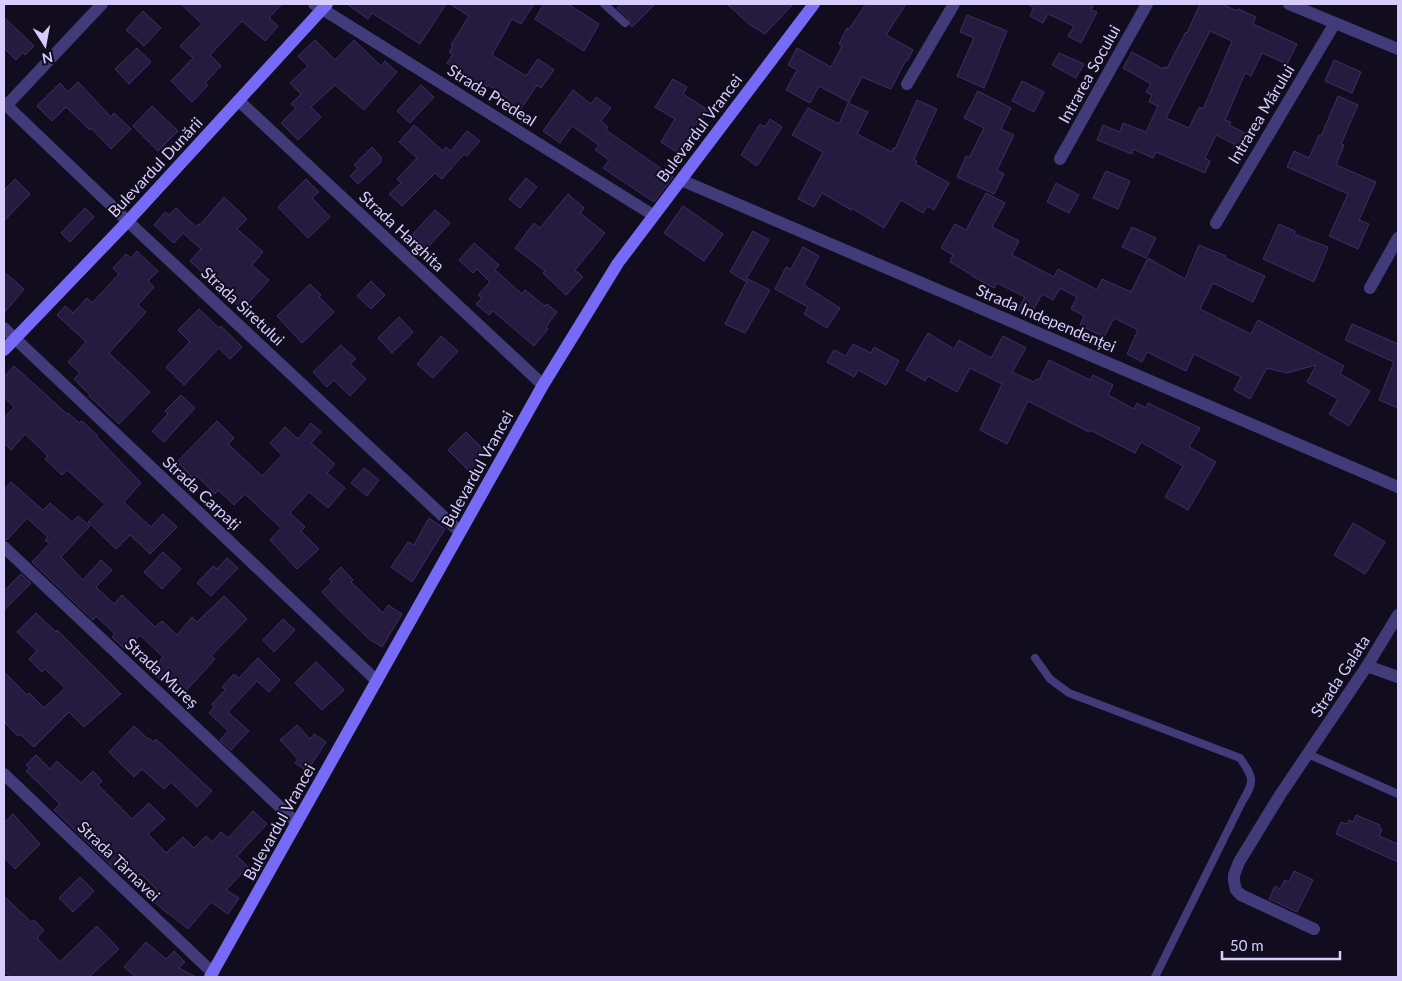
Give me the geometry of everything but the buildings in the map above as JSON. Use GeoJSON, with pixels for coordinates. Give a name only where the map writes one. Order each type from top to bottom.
{"type":"FeatureCollection","features":[{"type":"Feature","properties":{"kind":"street"},"geometry":{"type":"LineString","coordinates":[[5,105],[102,4]]}},
{"type":"Feature","properties":{"kind":"street","name":"Bulevardul Vrancei"},"geometry":{"type":"LineString","coordinates":[[212,975],[543,385],[618,263],[653,214],[681,180],[814,4]]}},
{"type":"Feature","properties":{"kind":"street"},"geometry":{"type":"LineString","coordinates":[[907,84],[954,4]]}},
{"type":"Feature","properties":{"kind":"street","name":"Intrarea Socului"},"geometry":{"type":"LineString","coordinates":[[1060,159],[1146,4]]}},
{"type":"Feature","properties":{"kind":"street"},"geometry":{"type":"LineString","coordinates":[[1289,4],[1398,50]]}},
{"type":"Feature","properties":{"kind":"street","name":"Bulevardul Dunării"},"geometry":{"type":"LineString","coordinates":[[4,350],[128,221],[239,101],[321,5]]}},
{"type":"Feature","properties":{"kind":"street","name":"Strada Predeal"},"geometry":{"type":"LineString","coordinates":[[321,5],[653,214]]}},
{"type":"Feature","properties":{"kind":"street","name":"Intrarea Mărului"},"geometry":{"type":"LineString","coordinates":[[1216,223],[1335,23]]}},
{"type":"Feature","properties":{"kind":"street","name":"Strada Harghita"},"geometry":{"type":"LineString","coordinates":[[239,101],[543,385]]}},
{"type":"Feature","properties":{"kind":"street","name":"Strada Siretului"},"geometry":{"type":"LineString","coordinates":[[5,105],[460,532]]}},
{"type":"Feature","properties":{"kind":"street","name":"Strada Independenței"},"geometry":{"type":"LineString","coordinates":[[681,180],[1398,486]]}},
{"type":"Feature","properties":{"kind":"street"},"geometry":{"type":"LineString","coordinates":[[1370,288],[1398,238]]}},
{"type":"Feature","properties":{"kind":"street","name":"Strada Carpați"},"geometry":{"type":"LineString","coordinates":[[4,328],[377,681]]}},
{"type":"Feature","properties":{"kind":"street","name":"Strada Mureș"},"geometry":{"type":"LineString","coordinates":[[4,548],[297,823]]}},
{"type":"Feature","properties":{"kind":"street","name":"Strada Galata"},"geometry":{"type":"LineString","coordinates":[[1314,930],[1241,895],[1236,890],[1234,875],[1249,845],[1367,666],[1398,615]]}},
{"type":"Feature","properties":{"kind":"street"},"geometry":{"type":"LineString","coordinates":[[1367,666],[1398,677]]}},
{"type":"Feature","properties":{"kind":"street","name":"Strada Târnavei"},"geometry":{"type":"LineString","coordinates":[[4,774],[212,975]]}},
{"type":"Feature","properties":{"kind":"lane"},"geometry":{"type":"LineString","coordinates":[[604,4],[625,24]]}},
{"type":"Feature","properties":{"kind":"lane"},"geometry":{"type":"LineString","coordinates":[[1035,658],[1050,679],[1069,693],[1240,758],[1250,773],[1251,787],[1155,977]]}},
{"type":"Feature","properties":{"kind":"lane"},"geometry":{"type":"LineString","coordinates":[[1308,754],[1398,794]]}}]}
